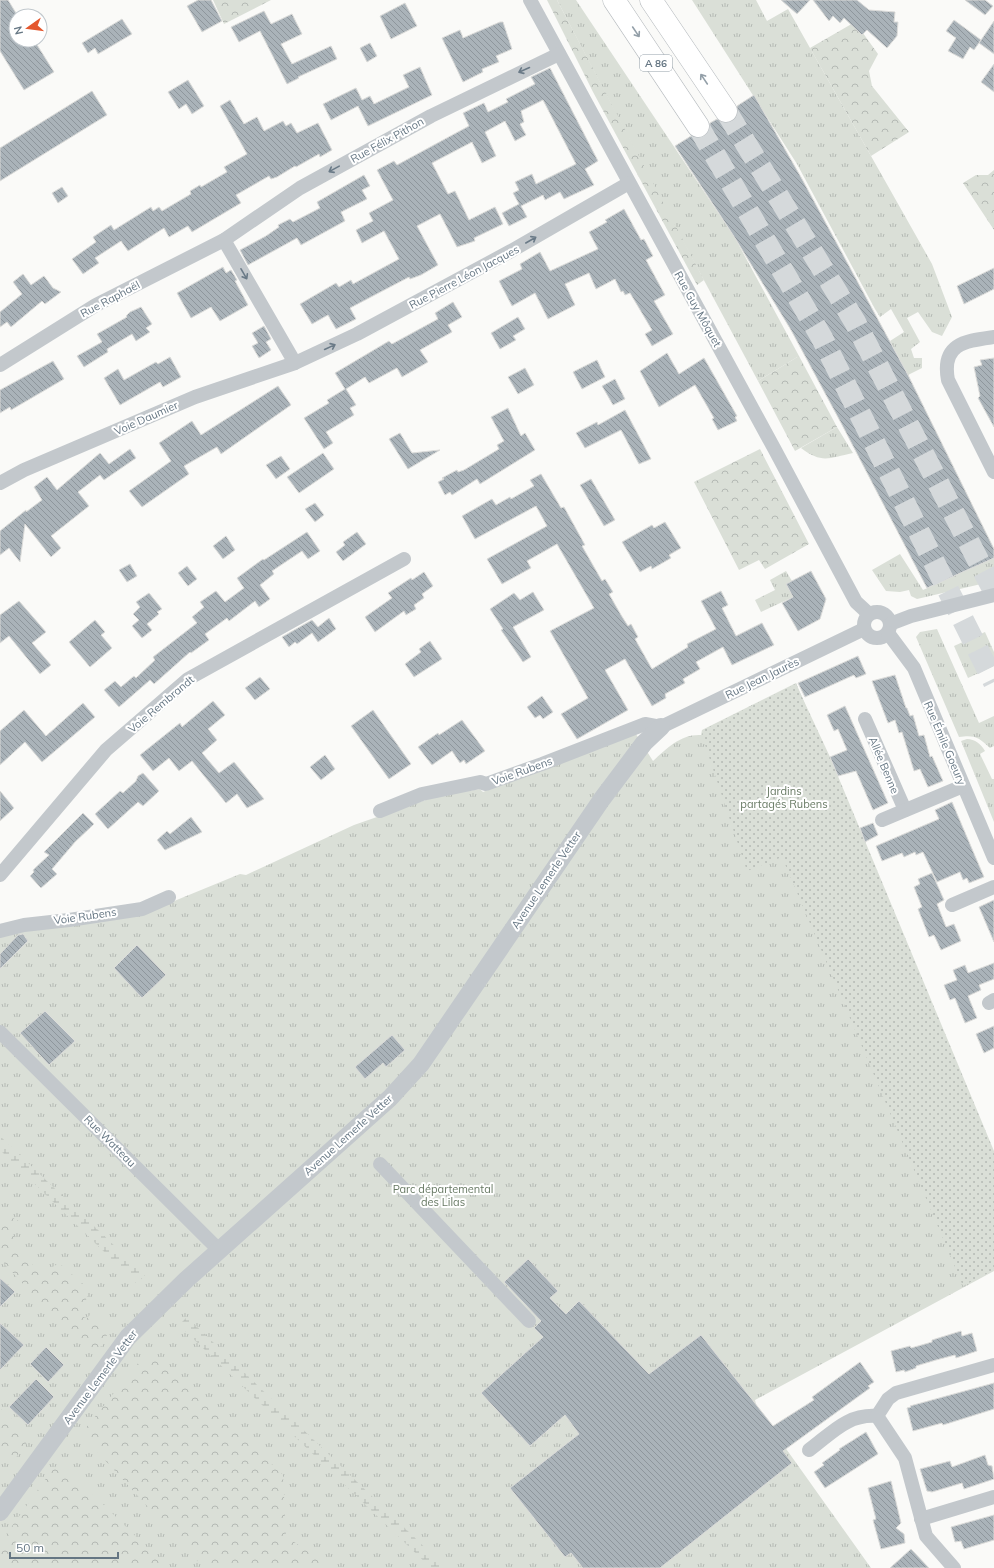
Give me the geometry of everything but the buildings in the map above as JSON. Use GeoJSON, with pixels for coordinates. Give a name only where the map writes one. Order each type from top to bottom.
{"type":"FeatureCollection","features":[{"type":"Feature","properties":{"kind":"highway","name":"A 86"},"geometry":{"type":"LineString","coordinates":[[614,0],[698,126]]}},
{"type":"Feature","properties":{"kind":"highway","name":"A 86"},"geometry":{"type":"LineString","coordinates":[[650,0],[726,111]]}},
{"type":"Feature","properties":{"kind":"street","name":"Rue Guy Môquet"},"geometry":{"type":"LineString","coordinates":[[530,0],[856,602],[869,614]]}},
{"type":"Feature","properties":{"kind":"street","name":"Rue Félix Pithon"},"geometry":{"type":"LineString","coordinates":[[224,240],[282,198],[305,185],[431,116],[559,54]]}},
{"type":"Feature","properties":{"kind":"street","name":"Rue Pierre Léon Jacques"},"geometry":{"type":"LineString","coordinates":[[295,363],[357,334],[508,253],[629,183]]}},
{"type":"Feature","properties":{"kind":"street"},"geometry":{"type":"LineString","coordinates":[[224,240],[295,363]]}},
{"type":"Feature","properties":{"kind":"street","name":"Rue Raphaël"},"geometry":{"type":"LineString","coordinates":[[0,366],[96,305],[224,240]]}},
{"type":"Feature","properties":{"kind":"street"},"geometry":{"type":"LineString","coordinates":[[994,337],[960,343],[954,348],[947,360],[946,371],[948,380],[994,472]]}},
{"type":"Feature","properties":{"kind":"street","name":"Voie Daumier"},"geometry":{"type":"LineString","coordinates":[[0,483],[24,470],[195,397],[295,363]]}},
{"type":"Feature","properties":{"kind":"street","name":"Voie Rembrandt"},"geometry":{"type":"LineString","coordinates":[[0,875],[106,750],[188,679],[404,559]]}},
{"type":"Feature","properties":{"kind":"street"},"geometry":{"type":"LineString","coordinates":[[889,628],[889,620],[882,613],[873,612],[869,614],[864,621],[864,630],[869,636],[877,639],[881,638],[889,628],[912,616],[994,595]]}},
{"type":"Feature","properties":{"kind":"street","name":"Rue Émile Goeury"},"geometry":{"type":"LineString","coordinates":[[889,628],[914,668],[994,858]]}},
{"type":"Feature","properties":{"kind":"street","name":"Rue Jean Jaurès"},"geometry":{"type":"LineString","coordinates":[[661,727],[864,630]]}},
{"type":"Feature","properties":{"kind":"street","name":"Allée Benne"},"geometry":{"type":"LineString","coordinates":[[865,719],[905,810]]}},
{"type":"Feature","properties":{"kind":"street","name":"Voie Rubens"},"geometry":{"type":"LineString","coordinates":[[380,811],[422,794],[480,782],[486,784],[645,724],[661,727]]}},
{"type":"Feature","properties":{"kind":"street","name":"Avenue Lemerle Vetter"},"geometry":{"type":"LineString","coordinates":[[0,1512],[128,1337],[186,1280],[390,1098],[421,1064],[602,799],[644,743],[661,727]]}},
{"type":"Feature","properties":{"kind":"street"},"geometry":{"type":"LineString","coordinates":[[882,820],[963,786]]}},
{"type":"Feature","properties":{"kind":"street"},"geometry":{"type":"LineString","coordinates":[[952,905],[994,887]]}},
{"type":"Feature","properties":{"kind":"street","name":"Voie Rubens"},"geometry":{"type":"LineString","coordinates":[[0,931],[24,925],[70,920],[142,909],[168,897]]}},
{"type":"Feature","properties":{"kind":"street","name":"Rue Watteau"},"geometry":{"type":"LineString","coordinates":[[0,1032],[219,1250]]}},
{"type":"Feature","properties":{"kind":"street"},"geometry":{"type":"LineString","coordinates":[[380,1164],[529,1321]]}},
{"type":"Feature","properties":{"kind":"street"},"geometry":{"type":"LineString","coordinates":[[877,1416],[888,1399],[896,1393],[994,1365]]}},
{"type":"Feature","properties":{"kind":"street"},"geometry":{"type":"LineString","coordinates":[[809,1450],[851,1419],[863,1415],[877,1416]]}},
{"type":"Feature","properties":{"kind":"street"},"geometry":{"type":"LineString","coordinates":[[877,1416],[905,1458],[926,1536],[954,1568]]}},
{"type":"Feature","properties":{"kind":"street"},"geometry":{"type":"LineString","coordinates":[[921,1519],[994,1497]]}},
{"type":"Feature","properties":{"kind":"green space"},"geometry":{"type":"Polygon","coordinates":[[[213,0],[271,0],[224,24],[213,0]]]}},
{"type":"Feature","properties":{"kind":"green space"},"geometry":{"type":"Polygon","coordinates":[[[547,0],[557,0],[704,280],[697,285],[593,92],[547,0]]]}},
{"type":"Feature","properties":{"kind":"green space"},"geometry":{"type":"Polygon","coordinates":[[[557,0],[576,0],[735,238],[799,356],[758,381],[662,202],[557,0]]]}},
{"type":"Feature","properties":{"kind":"green space"},"geometry":{"type":"Polygon","coordinates":[[[692,0],[756,0],[767,21],[788,9],[932,264],[952,317],[942,336],[932,332],[918,312],[907,318],[920,342],[911,349],[914,358],[922,358],[922,368],[908,375],[890,341],[904,332],[891,309],[880,317],[797,164],[692,0]]]}},
{"type":"Feature","properties":{"kind":"green space"},"geometry":{"type":"Polygon","coordinates":[[[855,22],[878,54],[869,71],[872,86],[909,132],[871,156],[810,48],[855,22]]]}},
{"type":"Feature","properties":{"kind":"green space"},"geometry":{"type":"Polygon","coordinates":[[[994,170],[994,230],[963,183],[976,175],[988,175],[994,170]]]}},
{"type":"Feature","properties":{"kind":"green space"},"geometry":{"type":"Polygon","coordinates":[[[799,356],[837,427],[795,451],[758,381],[799,356]]]}},
{"type":"Feature","properties":{"kind":"green space"},"geometry":{"type":"Polygon","coordinates":[[[837,427],[853,453],[832,458],[820,458],[801,448],[837,427]]]}},
{"type":"Feature","properties":{"kind":"green space"},"geometry":{"type":"Polygon","coordinates":[[[760,449],[809,544],[765,569],[759,560],[739,570],[694,482],[760,449]]]}},
{"type":"Feature","properties":{"kind":"green space"},"geometry":{"type":"Polygon","coordinates":[[[900,554],[923,590],[994,558],[994,581],[917,599],[911,596],[909,590],[900,592],[886,591],[872,570],[900,554]]]}},
{"type":"Feature","properties":{"kind":"green space"},"geometry":{"type":"Polygon","coordinates":[[[786,571],[792,581],[786,584],[793,597],[761,612],[755,600],[775,590],[770,580],[786,571]]]}},
{"type":"Feature","properties":{"kind":"green space"},"geometry":{"type":"Polygon","coordinates":[[[937,629],[979,723],[994,716],[994,746],[990,748],[976,738],[969,736],[959,737],[916,637],[920,632],[937,629]]]}},
{"type":"Feature","properties":{"kind":"green space"},"geometry":{"type":"Polygon","coordinates":[[[985,632],[994,652],[994,666],[968,678],[954,646],[985,632]]]}},
{"type":"Feature","properties":{"kind":"green space","name":"Parc départemental des Lilas"},"geometry":{"type":"Polygon","coordinates":[[[796,683],[994,1153],[994,1271],[755,1400],[757,1408],[871,1568],[0,1568],[0,936],[18,930],[145,913],[240,874],[246,875],[354,825],[437,796],[480,789],[483,792],[634,731],[653,761],[681,739],[694,735],[701,735],[702,730],[796,683]]]}},
{"type":"Feature","properties":{"kind":"green space","name":"Jardins partagés Rubens"},"geometry":{"type":"Polygon","coordinates":[[[796,684],[830,757],[994,1151],[994,1270],[963,1286],[782,857],[747,871],[702,736],[703,730],[796,684]]]}},
{"type":"Feature","properties":{"kind":"green space"},"geometry":{"type":"Polygon","coordinates":[[[967,739],[978,742],[985,751],[980,754],[992,779],[994,779],[994,822],[961,741],[967,739]]]}},
{"type":"Feature","properties":{"kind":"green space"},"geometry":{"type":"Polygon","coordinates":[[[0,1136],[145,1275],[137,1284],[0,1150],[0,1136]]]}},
{"type":"Feature","properties":{"kind":"green space"},"geometry":{"type":"Polygon","coordinates":[[[0,1212],[21,1222],[12,1233],[27,1258],[36,1268],[48,1275],[51,1268],[59,1263],[89,1289],[86,1300],[76,1315],[87,1318],[92,1313],[110,1328],[102,1346],[90,1351],[71,1336],[0,1259],[0,1212]]]}},
{"type":"Feature","properties":{"kind":"green space"},"geometry":{"type":"Polygon","coordinates":[[[187,1317],[446,1568],[431,1568],[179,1325],[187,1317]]]}},
{"type":"Feature","properties":{"kind":"green space"},"geometry":{"type":"Polygon","coordinates":[[[151,1359],[164,1362],[283,1475],[286,1536],[314,1556],[326,1568],[204,1568],[81,1434],[137,1364],[151,1359]]]}},
{"type":"Feature","properties":{"kind":"green space"},"geometry":{"type":"Polygon","coordinates":[[[0,1408],[31,1437],[12,1463],[0,1453],[0,1408]]]}},
{"type":"Feature","properties":{"kind":"green space"},"geometry":{"type":"Polygon","coordinates":[[[64,1466],[168,1568],[0,1568],[0,1543],[54,1467],[64,1466]]]}},
{"type":"Feature","properties":{"kind":"tunnel"},"geometry":{"type":"LineString","coordinates":[[726,111],[855,322],[994,591]]}},
{"type":"Feature","properties":{"kind":"tunnel"},"geometry":{"type":"LineString","coordinates":[[698,126],[822,338],[994,682]]}}]}
